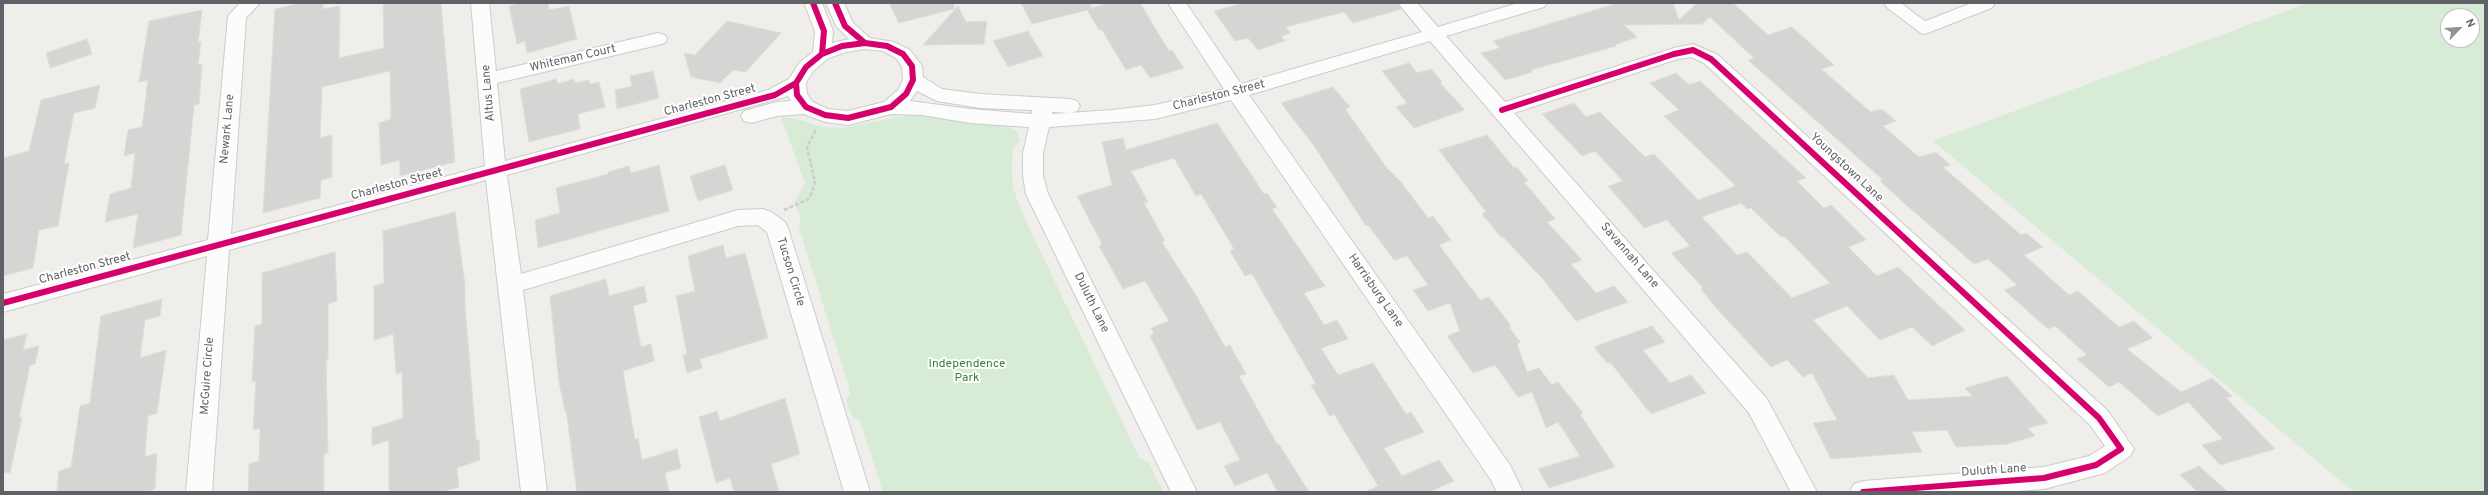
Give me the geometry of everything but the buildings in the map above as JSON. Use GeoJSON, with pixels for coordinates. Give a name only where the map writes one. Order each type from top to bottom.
{"type":"FeatureCollection","features":[{"type":"Feature","properties":{"kind":"street","name":"Newark Lane"},"geometry":{"type":"LineString","coordinates":[[218,252],[237,16],[251,3]]}},
{"type":"Feature","properties":{"kind":"street","name":"Altus Lane"},"geometry":{"type":"LineString","coordinates":[[480,3],[496,177]]}},
{"type":"Feature","properties":{"kind":"street"},"geometry":{"type":"LineString","coordinates":[[813,3],[824,31],[822,54]]}},
{"type":"Feature","properties":{"kind":"street"},"geometry":{"type":"LineString","coordinates":[[836,3],[845,26],[865,43]]}},
{"type":"Feature","properties":{"kind":"street","name":"Harrisburg Lane"},"geometry":{"type":"LineString","coordinates":[[1177,3],[1232,86],[1501,473],[1510,492]]}},
{"type":"Feature","properties":{"kind":"street","name":"Savannah Lane"},"geometry":{"type":"LineString","coordinates":[[1407,3],[1502,110],[1758,406],[1804,492]]}},
{"type":"Feature","properties":{"kind":"street","name":"Charleston Street"},"geometry":{"type":"LineString","coordinates":[[1429,28],[1490,3]]}},
{"type":"Feature","properties":{"kind":"street","name":"Charleston Street"},"geometry":{"type":"LineString","coordinates":[[891,107],[922,108],[970,116],[1042,114],[1112,117],[1155,112],[1232,86],[1429,28],[1538,3]]}},
{"type":"Feature","properties":{"kind":"street","name":"Whiteman Court"},"geometry":{"type":"LineString","coordinates":[[488,79],[658,39]]}},
{"type":"Feature","properties":{"kind":"street"},"geometry":{"type":"LineString","coordinates":[[865,43],[887,46],[903,54],[912,66],[913,80],[906,94],[891,107],[848,118],[825,115],[806,107],[797,96],[796,83],[806,67],[822,54],[842,46],[865,43]]}},
{"type":"Feature","properties":{"kind":"street","name":"Youngstown Lane"},"geometry":{"type":"LineString","coordinates":[[1502,110],[1674,54],[1693,50],[1711,59],[2099,418],[2121,449]]}},
{"type":"Feature","properties":{"kind":"street","name":"Charleston Street"},"geometry":{"type":"LineString","coordinates":[[913,80],[937,95],[980,101],[1042,114]]}},
{"type":"Feature","properties":{"kind":"street","name":"Charleston Street"},"geometry":{"type":"LineString","coordinates":[[3,303],[218,252],[496,177],[775,95],[796,83]]}},
{"type":"Feature","properties":{"kind":"street","name":"Charleston Street"},"geometry":{"type":"LineString","coordinates":[[496,177],[777,109],[806,107]]}},
{"type":"Feature","properties":{"kind":"street","name":"Duluth Lane"},"geometry":{"type":"LineString","coordinates":[[1042,114],[1034,153],[1033,174],[1037,194],[1184,492]]}},
{"type":"Feature","properties":{"kind":"street"},"geometry":{"type":"LineString","coordinates":[[496,177],[511,285],[534,492]]}},
{"type":"Feature","properties":{"kind":"street"},"geometry":{"type":"LineString","coordinates":[[511,285],[738,218],[763,217]]}},
{"type":"Feature","properties":{"kind":"street","name":"Tucson Circle"},"geometry":{"type":"LineString","coordinates":[[763,217],[777,228],[857,492]]}},
{"type":"Feature","properties":{"kind":"street","name":"Charleston Street"},"geometry":{"type":"LineString","coordinates":[[3,318],[218,252]]}},
{"type":"Feature","properties":{"kind":"street","name":"McGuire Circle"},"geometry":{"type":"LineString","coordinates":[[200,492],[218,252]]}},
{"type":"Feature","properties":{"kind":"street","name":"Duluth Lane"},"geometry":{"type":"LineString","coordinates":[[1863,492],[2044,478],[2096,464],[2121,449]]}},
{"type":"Feature","properties":{"kind":"lane"},"geometry":{"type":"LineString","coordinates":[[1891,3],[1924,28],[1988,3]]}},
{"type":"Feature","properties":{"kind":"path"},"geometry":{"type":"LineString","coordinates":[[763,217],[798,205],[812,193],[815,182],[807,147],[809,139],[825,115]]}},
{"type":"Feature","properties":{"kind":"green space"},"geometry":{"type":"Polygon","coordinates":[[[2308,3],[2485,3],[2485,492],[2354,492],[1933,141],[2308,3]]]}},
{"type":"Feature","properties":{"kind":"green space","name":"Independence Park"},"geometry":{"type":"Polygon","coordinates":[[[910,115],[1009,127],[1017,132],[1020,140],[1014,147],[1012,158],[1013,188],[1023,215],[1139,457],[1149,463],[1163,492],[883,492],[860,421],[852,416],[846,400],[850,395],[849,387],[799,228],[800,216],[794,203],[805,184],[781,117],[793,118],[823,127],[841,128],[910,115]]]}},
{"type":"Feature","properties":{"kind":"cycle path"},"geometry":{"type":"LineString","coordinates":[[813,3],[824,31],[822,54]]}},
{"type":"Feature","properties":{"kind":"cycle path"},"geometry":{"type":"LineString","coordinates":[[835,3],[845,26],[865,43]]}},
{"type":"Feature","properties":{"kind":"cycle path"},"geometry":{"type":"LineString","coordinates":[[3,303],[775,95],[796,83],[806,67],[822,54],[842,46],[865,43],[887,46],[903,54],[912,66],[913,80],[906,94],[891,107],[848,118],[825,115],[806,107],[797,95],[796,83]]}},
{"type":"Feature","properties":{"kind":"cycle path"},"geometry":{"type":"LineString","coordinates":[[1502,110],[1674,54],[1693,50],[1711,59],[2099,418],[2121,449],[2096,465],[2044,478],[1863,492]]}}]}
